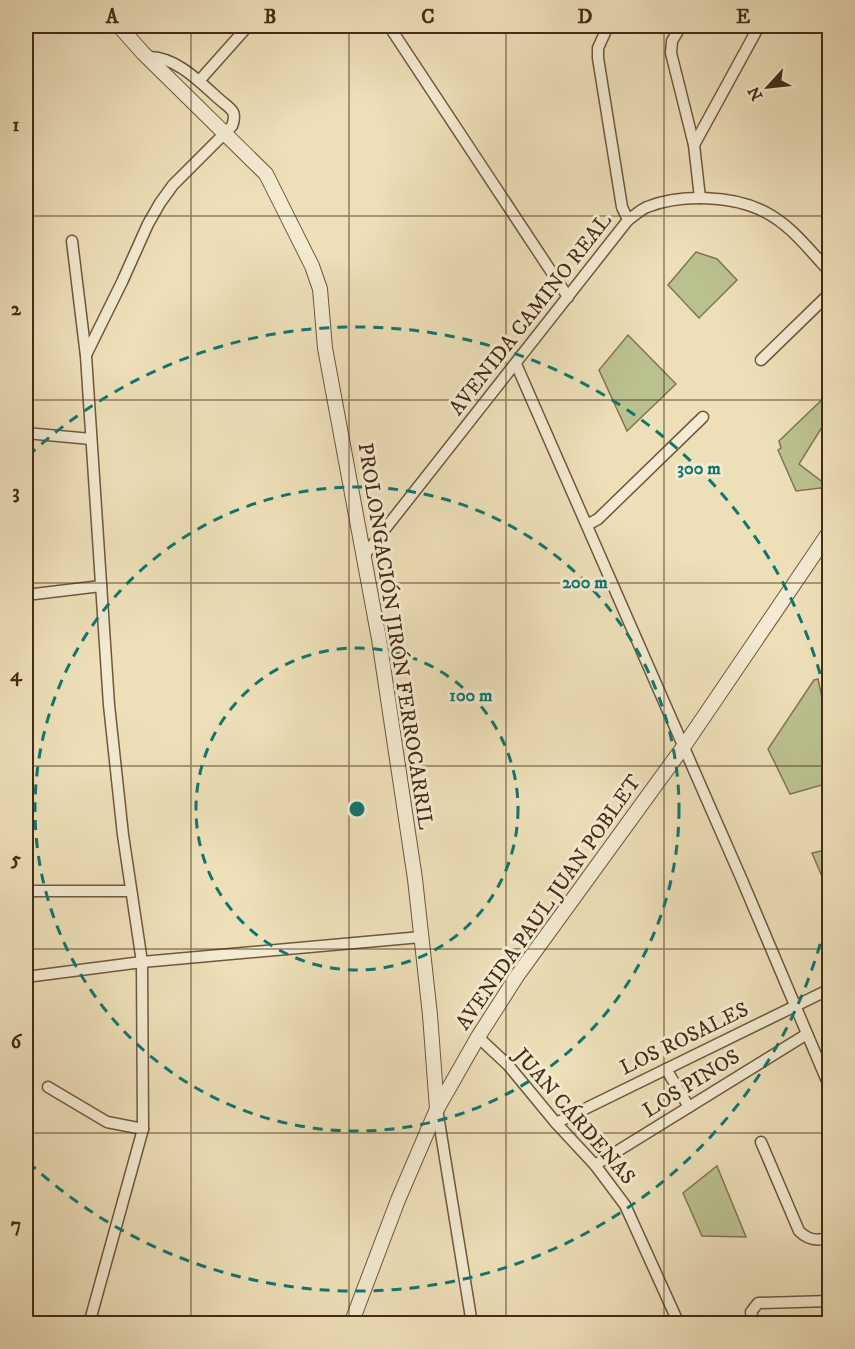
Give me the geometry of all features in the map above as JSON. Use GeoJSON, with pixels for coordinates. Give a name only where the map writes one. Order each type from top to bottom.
{"type":"FeatureCollection","features":[{"type":"Feature","properties":{"kind":"street","name":"PROLONGACIÓN JIRÓN FERROCARRIL"},"geometry":{"type":"LineString","coordinates":[[119,26],[266,174],[312,266],[320,289],[325,348],[386,687],[415,879],[436,1109],[472,1323]]}},
{"type":"Feature","properties":{"kind":"street"},"geometry":{"type":"LineString","coordinates":[[199,81],[248,26]]}},
{"type":"Feature","properties":{"kind":"street"},"geometry":{"type":"LineString","coordinates":[[389,26],[568,297]]}},
{"type":"Feature","properties":{"kind":"street"},"geometry":{"type":"LineString","coordinates":[[608,26],[598,48],[598,58],[622,207],[628,220]]}},
{"type":"Feature","properties":{"kind":"street"},"geometry":{"type":"LineString","coordinates":[[681,26],[672,41],[671,53],[694,145],[700,198]]}},
{"type":"Feature","properties":{"kind":"street"},"geometry":{"type":"LineString","coordinates":[[694,145],[759,26]]}},
{"type":"Feature","properties":{"kind":"street"},"geometry":{"type":"LineString","coordinates":[[86,356],[160,203],[173,185],[225,134],[233,123],[232,111],[199,81],[165,60],[148,57]]}},
{"type":"Feature","properties":{"kind":"street","name":"AVENIDA CAMINO REAL"},"geometry":{"type":"LineString","coordinates":[[363,557],[628,220],[646,208],[700,198],[743,202],[767,213],[795,235],[830,272]]}},
{"type":"Feature","properties":{"kind":"street"},"geometry":{"type":"LineString","coordinates":[[72,241],[86,356],[109,705],[123,835],[142,962],[143,1129],[89,1323]]}},
{"type":"Feature","properties":{"kind":"street"},"geometry":{"type":"LineString","coordinates":[[761,360],[830,293]]}},
{"type":"Feature","properties":{"kind":"street"},"geometry":{"type":"LineString","coordinates":[[516,364],[684,746],[830,1088]]}},
{"type":"Feature","properties":{"kind":"street"},"geometry":{"type":"LineString","coordinates":[[587,525],[598,519],[703,417]]}},
{"type":"Feature","properties":{"kind":"street"},"geometry":{"type":"LineString","coordinates":[[26,433],[91,439]]}},
{"type":"Feature","properties":{"kind":"street","name":"AVENIDA PAUL JUAN POBLET"},"geometry":{"type":"LineString","coordinates":[[351,1323],[436,1109],[478,1037],[517,976],[684,746],[830,531]]}},
{"type":"Feature","properties":{"kind":"street"},"geometry":{"type":"LineString","coordinates":[[26,595],[101,586]]}},
{"type":"Feature","properties":{"kind":"street"},"geometry":{"type":"LineString","coordinates":[[26,891],[131,891]]}},
{"type":"Feature","properties":{"kind":"street"},"geometry":{"type":"LineString","coordinates":[[26,977],[142,962],[421,937]]}},
{"type":"Feature","properties":{"kind":"street","name":"LOS ROSALES"},"geometry":{"type":"LineString","coordinates":[[556,1123],[830,989]]}},
{"type":"Feature","properties":{"kind":"street","name":"LOS PINOS"},"geometry":{"type":"LineString","coordinates":[[595,1165],[807,1034]]}},
{"type":"Feature","properties":{"kind":"street","name":"JUAN CÁRDENAS"},"geometry":{"type":"LineString","coordinates":[[478,1037],[508,1065],[556,1123],[595,1165],[625,1205],[679,1323]]}},
{"type":"Feature","properties":{"kind":"street"},"geometry":{"type":"LineString","coordinates":[[433,1063],[449,1073],[458,1071]]}},
{"type":"Feature","properties":{"kind":"street"},"geometry":{"type":"LineString","coordinates":[[666,1069],[689,1107]]}},
{"type":"Feature","properties":{"kind":"street"},"geometry":{"type":"LineString","coordinates":[[48,1087],[107,1122],[143,1129]]}},
{"type":"Feature","properties":{"kind":"street"},"geometry":{"type":"LineString","coordinates":[[26,1123],[26,1129]]}},
{"type":"Feature","properties":{"kind":"street"},"geometry":{"type":"LineString","coordinates":[[761,1142],[799,1231],[807,1239],[830,1237]]}},
{"type":"Feature","properties":{"kind":"street"},"geometry":{"type":"LineString","coordinates":[[754,1323],[751,1312],[758,1304],[830,1301]]}},
{"type":"Feature","properties":{"kind":"green space"},"geometry":{"type":"Polygon","coordinates":[[[696,252],[717,259],[737,280],[699,318],[668,285],[696,252]]]}},
{"type":"Feature","properties":{"kind":"green space"},"geometry":{"type":"Polygon","coordinates":[[[628,335],[676,384],[627,431],[599,370],[628,335]]]}},
{"type":"Feature","properties":{"kind":"green space"},"geometry":{"type":"Polygon","coordinates":[[[829,393],[829,416],[799,464],[829,487],[796,491],[778,450],[781,448],[779,441],[829,393]]]}},
{"type":"Feature","properties":{"kind":"green space"},"geometry":{"type":"Polygon","coordinates":[[[818,679],[829,730],[829,783],[790,794],[768,749],[814,680],[818,679]]]}},
{"type":"Feature","properties":{"kind":"green space"},"geometry":{"type":"Polygon","coordinates":[[[830,849],[829,893],[812,853],[830,849]]]}},
{"type":"Feature","properties":{"kind":"green space"},"geometry":{"type":"Polygon","coordinates":[[[717,1166],[746,1237],[702,1236],[683,1193],[717,1166]]]}}]}
